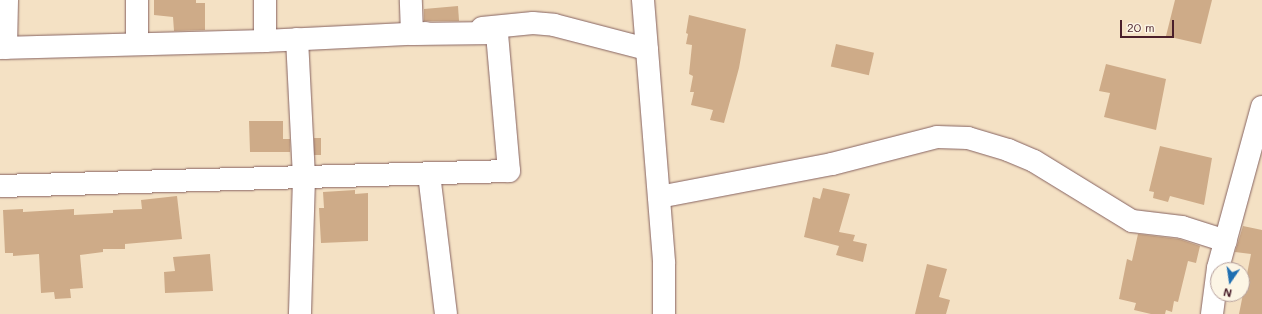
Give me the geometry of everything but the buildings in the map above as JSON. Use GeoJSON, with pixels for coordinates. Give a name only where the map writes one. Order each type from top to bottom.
{"type":"FeatureCollection","features":[{"type":"Feature","properties":{"kind":"street"},"geometry":{"type":"LineString","coordinates":[[0,186],[509,171],[497,33],[412,34],[265,41],[3,48],[7,0]]}},
{"type":"Feature","properties":{"kind":"street"},"geometry":{"type":"LineString","coordinates":[[137,0],[137,44]]}},
{"type":"Feature","properties":{"kind":"street"},"geometry":{"type":"LineString","coordinates":[[265,0],[265,41]]}},
{"type":"Feature","properties":{"kind":"street"},"geometry":{"type":"LineString","coordinates":[[410,0],[412,34]]}},
{"type":"Feature","properties":{"kind":"street"},"geometry":{"type":"LineString","coordinates":[[643,0],[664,263],[664,314]]}},
{"type":"Feature","properties":{"kind":"street"},"geometry":{"type":"LineString","coordinates":[[412,34],[533,23],[554,25],[647,49]]}},
{"type":"Feature","properties":{"kind":"street"},"geometry":{"type":"LineString","coordinates":[[298,39],[304,178],[300,314]]}},
{"type":"Feature","properties":{"kind":"street"},"geometry":{"type":"LineString","coordinates":[[1212,314],[1218,268],[1262,107]]}},
{"type":"Feature","properties":{"kind":"street"},"geometry":{"type":"LineString","coordinates":[[659,197],[832,164],[918,141],[937,138],[968,138],[1008,150],[1034,161],[1132,221],[1182,227],[1226,241]]}},
{"type":"Feature","properties":{"kind":"street"},"geometry":{"type":"LineString","coordinates":[[429,174],[446,314]]}}]}
